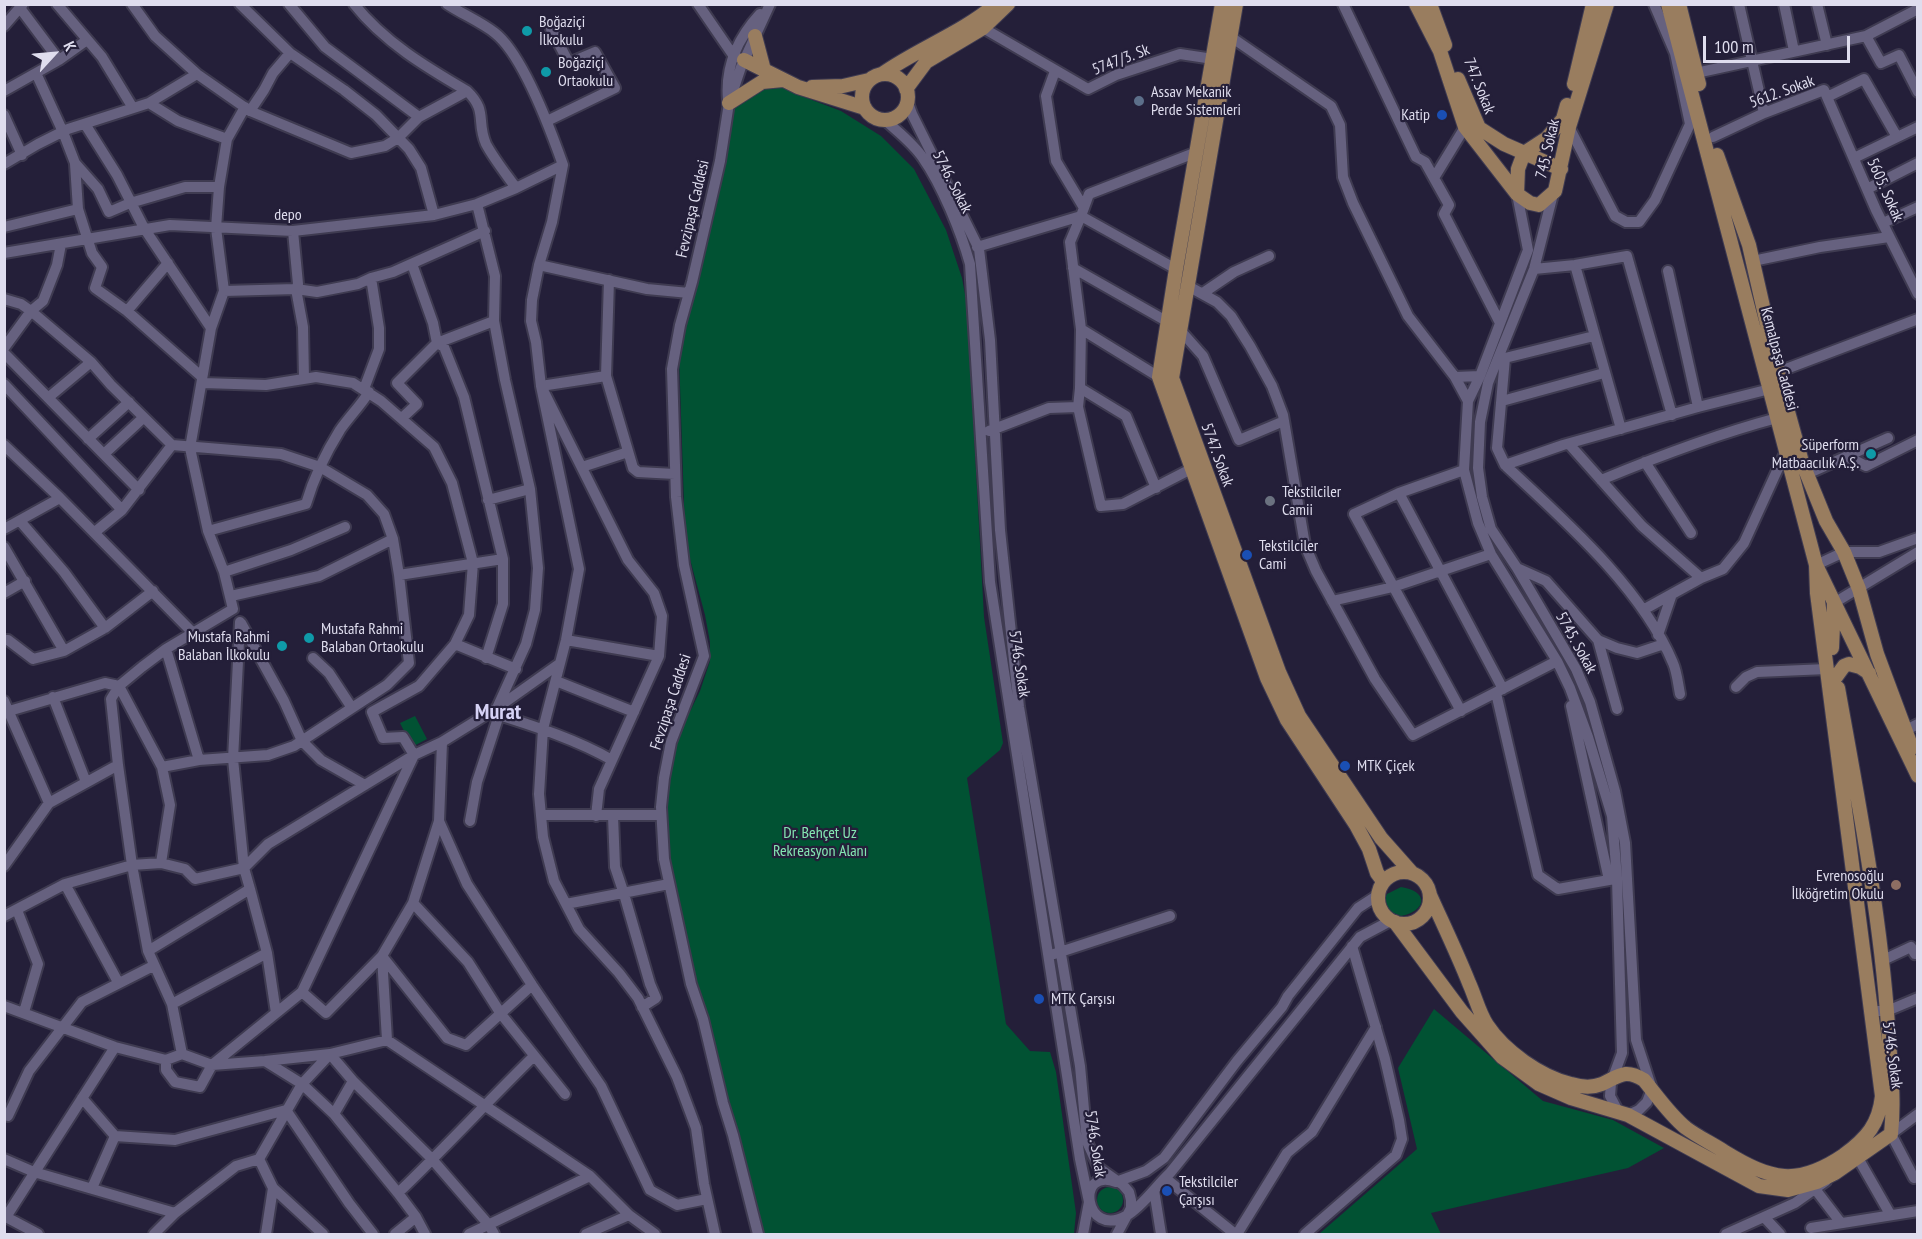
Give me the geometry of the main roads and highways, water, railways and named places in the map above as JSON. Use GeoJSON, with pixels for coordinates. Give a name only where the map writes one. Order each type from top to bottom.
{"type":"FeatureCollection","features":[{"type":"Feature","properties":{"kind":"main road"},"geometry":{"type":"LineString","coordinates":[[798,87],[843,86],[869,80],[966,26],[996,4]]}},
{"type":"Feature","properties":{"kind":"main road"},"geometry":{"type":"LineString","coordinates":[[869,80],[862,93],[865,108],[870,114],[884,119],[897,116],[902,112],[907,94],[926,62],[983,28],[1008,4]]}},
{"type":"Feature","properties":{"kind":"main road","name":"5747. Sokak"},"geometry":{"type":"LineString","coordinates":[[1222,4],[1159,377],[1267,678],[1287,720],[1356,825],[1369,849],[1377,873],[1383,881]]}},
{"type":"Feature","properties":{"kind":"main road","name":"5747. Sokak"},"geometry":{"type":"LineString","coordinates":[[1236,4],[1172,378],[1279,672],[1304,724],[1381,838],[1412,873]]}},
{"type":"Feature","properties":{"kind":"main road","name":"747. Sokak"},"geometry":{"type":"LineString","coordinates":[[1416,4],[1440,51],[1465,127],[1517,194]]}},
{"type":"Feature","properties":{"kind":"main road","name":"747. Sokak"},"geometry":{"type":"LineString","coordinates":[[1430,4],[1467,103],[1479,128],[1504,144],[1561,169]]}},
{"type":"Feature","properties":{"kind":"main road","name":"745. Sokak"},"geometry":{"type":"LineString","coordinates":[[1593,4],[1563,119],[1547,138],[1524,153],[1518,169],[1517,194],[1530,203],[1539,204],[1553,195],[1561,169],[1569,127],[1607,4]]}},
{"type":"Feature","properties":{"kind":"main road","name":"Kemalpaşa Caddesi"},"geometry":{"type":"LineString","coordinates":[[1670,6],[1696,73],[1721,167],[1753,261],[1778,372],[1807,474],[1826,521],[1844,552],[1859,589],[1877,654],[1912,727],[1917,764]]}},
{"type":"Feature","properties":{"kind":"main road","name":"Kemalpaşa Caddesi"},"geometry":{"type":"LineString","coordinates":[[1670,6],[1816,565],[1917,776]]}},
{"type":"Feature","properties":{"kind":"main road"},"geometry":{"type":"LineString","coordinates":[[755,36],[764,70]]}},
{"type":"Feature","properties":{"kind":"main road"},"geometry":{"type":"LineString","coordinates":[[739,58],[798,87],[865,108]]}},
{"type":"Feature","properties":{"kind":"main road"},"geometry":{"type":"LineString","coordinates":[[882,74],[897,77],[907,94]]}},
{"type":"Feature","properties":{"kind":"main road"},"geometry":{"type":"LineString","coordinates":[[729,103],[762,82],[783,80]]}},
{"type":"Feature","properties":{"kind":"main road","name":"5746. Sokak"},"geometry":{"type":"LineString","coordinates":[[1430,895],[1486,1024],[1512,1053],[1545,1076],[1589,1087],[1602,1084],[1616,1075],[1626,1073],[1636,1075],[1644,1080],[1686,1128],[1752,1169],[1775,1175],[1793,1176],[1813,1172],[1836,1160],[1858,1144],[1874,1125],[1880,1112],[1882,1096],[1869,1011],[1832,673],[1816,565]]}},
{"type":"Feature","properties":{"kind":"main road","name":"5746. Sokak"},"geometry":{"type":"LineString","coordinates":[[1393,921],[1462,1012],[1502,1057],[1539,1084],[1571,1098],[1624,1114],[1759,1186],[1788,1190],[1817,1182],[1858,1158],[1891,1134],[1894,1109],[1887,1011],[1864,833],[1832,673],[1831,639],[1834,603]]}},
{"type":"Feature","properties":{"kind":"main road"},"geometry":{"type":"LineString","coordinates":[[1832,673],[1849,664],[1869,673]]}},
{"type":"Feature","properties":{"kind":"main road"},"geometry":{"type":"LineString","coordinates":[[1396,873],[1412,873],[1424,881],[1430,895],[1426,912],[1412,922],[1393,921],[1382,912],[1378,896],[1383,881],[1396,873]]}},
{"type":"Feature","properties":{"kind":"place","name":"Boğaziçi İlkokulu"},"geometry":{"type":"Point","coordinates":[527,31]}},
{"type":"Feature","properties":{"kind":"place","name":"Boğaziçi Ortaokulu"},"geometry":{"type":"Point","coordinates":[546,72]}},
{"type":"Feature","properties":{"kind":"place","name":"Assav Mekanik Perde Sistemleri"},"geometry":{"type":"Point","coordinates":[1139,101]}},
{"type":"Feature","properties":{"kind":"place","name":"Katip"},"geometry":{"type":"Point","coordinates":[1442,115]}},
{"type":"Feature","properties":{"kind":"place","name":"Süperform Matbaacılık A.Ş."},"geometry":{"type":"Point","coordinates":[1871,454]}},
{"type":"Feature","properties":{"kind":"place","name":"Tekstilciler Camii"},"geometry":{"type":"Point","coordinates":[1270,501]}},
{"type":"Feature","properties":{"kind":"place","name":"Tekstilciler Cami"},"geometry":{"type":"Point","coordinates":[1247,555]}},
{"type":"Feature","properties":{"kind":"place","name":"Mustafa Rahmi Balaban Ortaokulu"},"geometry":{"type":"Point","coordinates":[309,638]}},
{"type":"Feature","properties":{"kind":"place","name":"Mustafa Rahmi Balaban İlkokulu"},"geometry":{"type":"Point","coordinates":[282,646]}},
{"type":"Feature","properties":{"kind":"place","name":"MTK Çiçek"},"geometry":{"type":"Point","coordinates":[1345,766]}},
{"type":"Feature","properties":{"kind":"place","name":"Evrenosoğlu İlköğretim Okulu"},"geometry":{"type":"Point","coordinates":[1896,885]}},
{"type":"Feature","properties":{"kind":"place","name":"MTK Çarşısı"},"geometry":{"type":"Point","coordinates":[1039,999]}},
{"type":"Feature","properties":{"kind":"place","name":"Tekstilciler Çarşısı"},"geometry":{"type":"Point","coordinates":[1167,1191]}},
{"type":"Feature","properties":{"kind":"district","name":"Murat"},"geometry":{"type":"Point","coordinates":[498,713]}},
{"type":"Feature","properties":{"kind":"park label","name":"Dr. Behçet Uz Rekreasyon Alanı"},"geometry":{"type":"Point","coordinates":[820,842]}}]}
